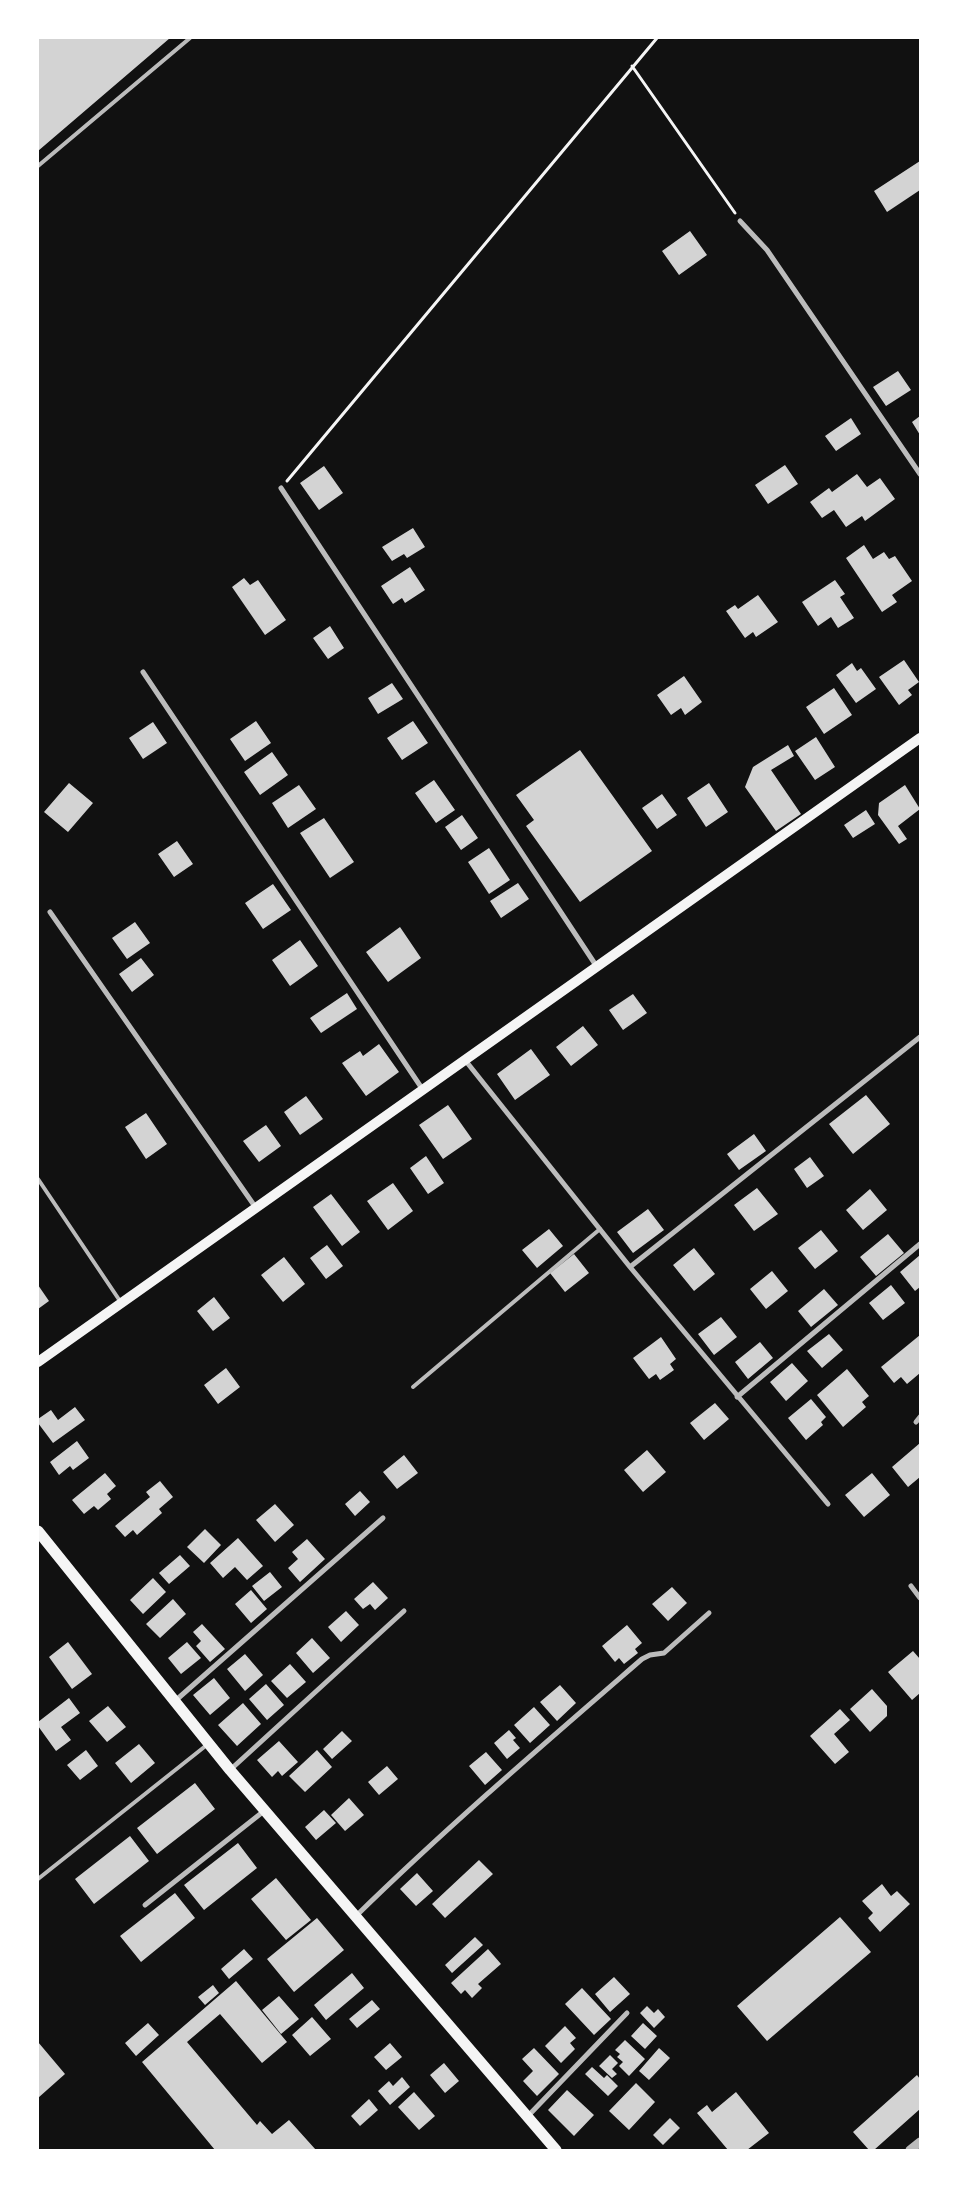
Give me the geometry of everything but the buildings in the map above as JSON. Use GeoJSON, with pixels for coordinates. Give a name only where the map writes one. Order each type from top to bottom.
{"type":"FeatureCollection","features":[{"type":"Feature","properties":{"kind":"main road"},"geometry":{"type":"LineString","coordinates":[[38,1362],[920,738]]}},
{"type":"Feature","properties":{"kind":"main road"},"geometry":{"type":"LineString","coordinates":[[38,1531],[230,1770],[556,2150]]}},
{"type":"Feature","properties":{"kind":"street"},"geometry":{"type":"LineString","coordinates":[[740,221],[772,257],[920,474]]}},
{"type":"Feature","properties":{"kind":"street"},"geometry":{"type":"LineString","coordinates":[[281,488],[597,967]]}},
{"type":"Feature","properties":{"kind":"street"},"geometry":{"type":"LineString","coordinates":[[143,672],[423,1090]]}},
{"type":"Feature","properties":{"kind":"street"},"geometry":{"type":"LineString","coordinates":[[50,912],[256,1208]]}},
{"type":"Feature","properties":{"kind":"street"},"geometry":{"type":"LineString","coordinates":[[630,1267],[920,1037]]}},
{"type":"Feature","properties":{"kind":"street"},"geometry":{"type":"LineString","coordinates":[[465,1060],[630,1267],[828,1504]]}},
{"type":"Feature","properties":{"kind":"street"},"geometry":{"type":"LineString","coordinates":[[737,1397],[920,1244]]}},
{"type":"Feature","properties":{"kind":"street"},"geometry":{"type":"LineString","coordinates":[[175,1702],[383,1518]]}},
{"type":"Feature","properties":{"kind":"street"},"geometry":{"type":"LineString","coordinates":[[911,1586],[920,1598]]}},
{"type":"Feature","properties":{"kind":"street"},"geometry":{"type":"LineString","coordinates":[[230,1770],[404,1611]]}},
{"type":"Feature","properties":{"kind":"street"},"geometry":{"type":"LineString","coordinates":[[355,1917],[472,1808],[642,1659],[650,1655],[664,1653],[709,1613]]}},
{"type":"Feature","properties":{"kind":"street"},"geometry":{"type":"LineString","coordinates":[[145,1905],[265,1811]]}},
{"type":"Feature","properties":{"kind":"street"},"geometry":{"type":"LineString","coordinates":[[528,2117],[627,2013]]}},
{"type":"Feature","properties":{"kind":"street"},"geometry":{"type":"LineString","coordinates":[[910,2150],[920,2142]]}},
{"type":"Feature","properties":{"kind":"lane"},"geometry":{"type":"LineString","coordinates":[[38,166],[190,38]]}},
{"type":"Feature","properties":{"kind":"lane"},"geometry":{"type":"LineString","coordinates":[[38,1178],[121,1303]]}},
{"type":"Feature","properties":{"kind":"lane"},"geometry":{"type":"LineString","coordinates":[[412,1387],[600,1229]]}},
{"type":"Feature","properties":{"kind":"lane"},"geometry":{"type":"LineString","coordinates":[[38,1879],[209,1744]]}},
{"type":"Feature","properties":{"kind":"path"},"geometry":{"type":"LineString","coordinates":[[281,488],[656,38]]}},
{"type":"Feature","properties":{"kind":"path"},"geometry":{"type":"LineString","coordinates":[[632,66],[740,221]]}}]}
